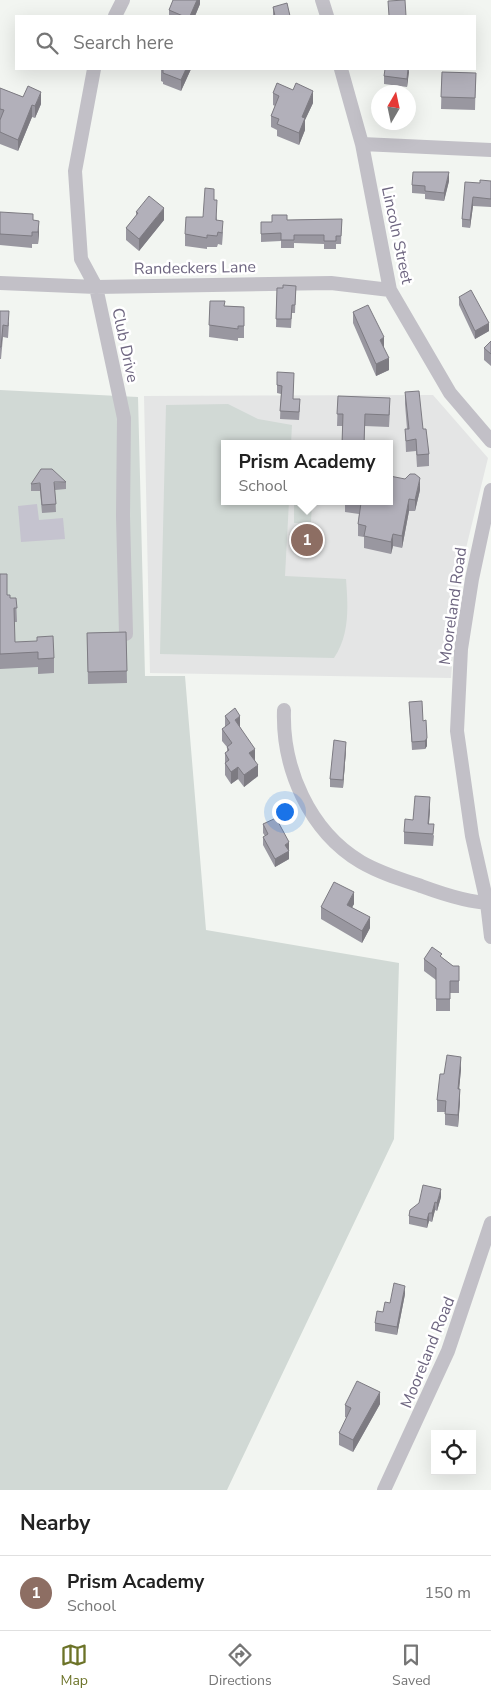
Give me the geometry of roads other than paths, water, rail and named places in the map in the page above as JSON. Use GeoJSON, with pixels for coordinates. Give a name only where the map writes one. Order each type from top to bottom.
{"type":"FeatureCollection","features":[{"type":"Feature","properties":{"kind":"street"},"geometry":{"type":"LineString","coordinates":[[115,15],[122,0]]}},
{"type":"Feature","properties":{"kind":"street"},"geometry":{"type":"LineString","coordinates":[[322,0],[327,15]]}},
{"type":"Feature","properties":{"kind":"street","name":"Club Drive"},"geometry":{"type":"LineString","coordinates":[[94,70],[75,171],[81,259],[96,287],[124,418],[122,516],[126,634]]}},
{"type":"Feature","properties":{"kind":"street","name":"Lincoln Street"},"geometry":{"type":"LineString","coordinates":[[341,70],[362,144],[390,290],[450,393],[491,441]]}},
{"type":"Feature","properties":{"kind":"street"},"geometry":{"type":"LineString","coordinates":[[362,144],[491,150]]}},
{"type":"Feature","properties":{"kind":"street","name":"Randeckers Lane"},"geometry":{"type":"LineString","coordinates":[[0,283],[96,287],[332,283],[390,290]]}},
{"type":"Feature","properties":{"kind":"street","name":"Mooreland Road"},"geometry":{"type":"LineString","coordinates":[[491,490],[472,579],[461,649],[457,731],[472,836],[489,903],[491,937]]}},
{"type":"Feature","properties":{"kind":"street"},"geometry":{"type":"LineString","coordinates":[[284,710],[283,733],[302,796],[317,822],[339,846],[360,862],[382,873],[434,891],[489,903]]}},
{"type":"Feature","properties":{"kind":"street","name":"Mooreland Road"},"geometry":{"type":"LineString","coordinates":[[384,1490],[448,1352],[491,1223]]}},
{"type":"Feature","properties":{"kind":"place","name":"Prism Academy"},"geometry":{"type":"Point","coordinates":[307,540]}}]}
